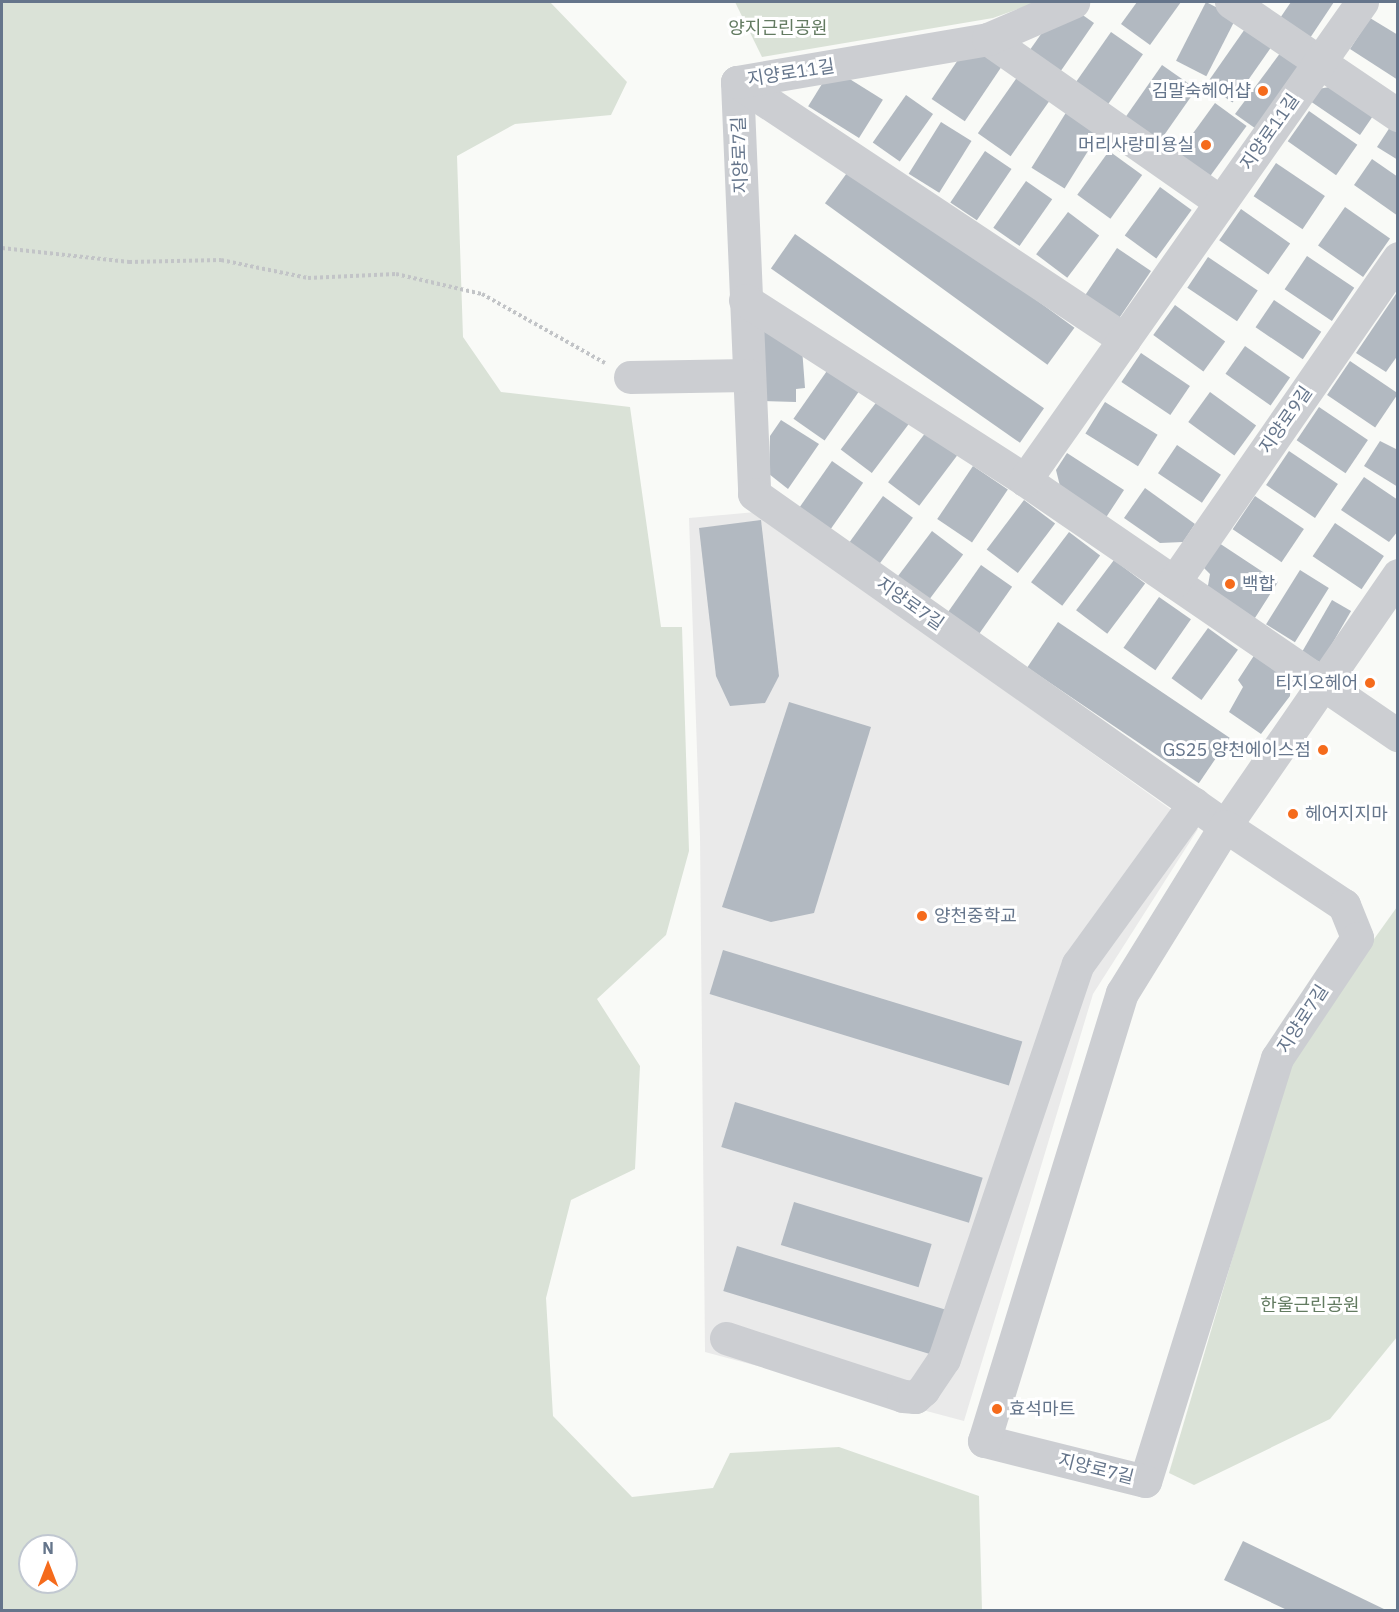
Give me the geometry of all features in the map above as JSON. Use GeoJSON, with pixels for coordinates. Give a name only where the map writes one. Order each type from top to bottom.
{"type":"FeatureCollection","features":[{"type":"Feature","properties":{"kind":"street","name":"지양로11길"},"geometry":{"type":"LineString","coordinates":[[737,82],[988,39],[1073,2]]}},
{"type":"Feature","properties":{"kind":"street"},"geometry":{"type":"LineString","coordinates":[[1231,2],[1398,115]]}},
{"type":"Feature","properties":{"kind":"street","name":"지양로11길"},"geometry":{"type":"LineString","coordinates":[[1025,480],[1362,2]]}},
{"type":"Feature","properties":{"kind":"street"},"geometry":{"type":"LineString","coordinates":[[988,39],[1221,202]]}},
{"type":"Feature","properties":{"kind":"street","name":"지양로11길"},"geometry":{"type":"LineString","coordinates":[[737,82],[1124,339]]}},
{"type":"Feature","properties":{"kind":"street","name":"지양로7길"},"geometry":{"type":"LineString","coordinates":[[737,82],[754,494],[1224,826],[1344,905],[1357,938],[1277,1058],[1145,1481],[984,1441],[1122,993],[1224,826],[1398,575]]}},
{"type":"Feature","properties":{"kind":"street","name":"지양로9길"},"geometry":{"type":"LineString","coordinates":[[1174,582],[1398,258]]}},
{"type":"Feature","properties":{"kind":"street"},"geometry":{"type":"LineString","coordinates":[[745,300],[1025,480],[1398,735]]}},
{"type":"Feature","properties":{"kind":"street"},"geometry":{"type":"LineString","coordinates":[[630,377],[748,375]]}},
{"type":"Feature","properties":{"kind":"street"},"geometry":{"type":"LineString","coordinates":[[726,1338],[903,1396],[915,1397],[923,1390],[944,1359],[1078,964],[1194,804]]}},
{"type":"Feature","properties":{"kind":"path"},"geometry":{"type":"LineString","coordinates":[[2,248],[129,262],[221,260],[308,278],[396,274],[482,294],[630,377]]}},
{"type":"Feature","properties":{"kind":"shaded area","name":"양천중학교"},"geometry":{"type":"Polygon","coordinates":[[[756,512],[1198,829],[1093,994],[964,1421],[705,1352],[700,837],[689,518],[756,512]]]}},
{"type":"Feature","properties":{"kind":"green space"},"geometry":{"type":"Polygon","coordinates":[[[2,2],[550,2],[627,82],[611,115],[515,124],[457,156],[463,337],[501,392],[630,407],[661,627],[682,627],[689,851],[666,935],[597,999],[640,1066],[635,1169],[571,1200],[546,1298],[553,1416],[632,1497],[713,1488],[730,1453],[839,1447],[979,1496],[982,1610],[2,1610],[2,2]]]}},
{"type":"Feature","properties":{"kind":"green space","name":"양지근린공원"},"geometry":{"type":"Polygon","coordinates":[[[735,2],[1038,2],[993,18],[762,57],[735,2]]]}},
{"type":"Feature","properties":{"kind":"green space","name":"한울근린공원"},"geometry":{"type":"Polygon","coordinates":[[[1397,907],[1397,1337],[1330,1419],[1194,1485],[1169,1473],[1288,1070],[1316,1020],[1397,907]]]}},
{"type":"Feature","properties":{"kind":"building"},"geometry":{"type":"Polygon","coordinates":[[[1137,2],[1181,2],[1150,45],[1121,24],[1137,2]]]}},
{"type":"Feature","properties":{"kind":"building"},"geometry":{"type":"Polygon","coordinates":[[[1206,2],[1236,17],[1206,76],[1176,61],[1206,2]]]}},
{"type":"Feature","properties":{"kind":"building"},"geometry":{"type":"Polygon","coordinates":[[[1291,2],[1334,2],[1308,41],[1278,21],[1291,2]]]}},
{"type":"Feature","properties":{"kind":"building"},"geometry":{"type":"Polygon","coordinates":[[[1077,11],[1094,23],[1058,75],[1027,54],[1051,20],[1077,11]]]}},
{"type":"Feature","properties":{"kind":"building"},"geometry":{"type":"Polygon","coordinates":[[[1370,18],[1398,35],[1398,80],[1350,49],[1370,18]]]}},
{"type":"Feature","properties":{"kind":"building"},"geometry":{"type":"Polygon","coordinates":[[[1247,26],[1273,44],[1232,103],[1206,84],[1247,26]]]}},
{"type":"Feature","properties":{"kind":"building"},"geometry":{"type":"Polygon","coordinates":[[[1111,32],[1143,54],[1103,111],[1071,89],[1111,32]]]}},
{"type":"Feature","properties":{"kind":"building"},"geometry":{"type":"Polygon","coordinates":[[[968,45],[1001,67],[965,121],[932,99],[968,45]]]}},
{"type":"Feature","properties":{"kind":"building"},"geometry":{"type":"Polygon","coordinates":[[[1281,52],[1297,63],[1298,77],[1259,131],[1235,114],[1281,52]]]}},
{"type":"Feature","properties":{"kind":"building"},"geometry":{"type":"Polygon","coordinates":[[[1162,65],[1196,89],[1157,146],[1122,122],[1162,65]]]}},
{"type":"Feature","properties":{"kind":"building"},"geometry":{"type":"Polygon","coordinates":[[[832,68],[883,100],[859,138],[808,106],[832,68]]]}},
{"type":"Feature","properties":{"kind":"building"},"geometry":{"type":"Polygon","coordinates":[[[1018,76],[1051,99],[1011,156],[978,133],[1018,76]]]}},
{"type":"Feature","properties":{"kind":"building"},"geometry":{"type":"Polygon","coordinates":[[[1335,86],[1375,113],[1360,135],[1310,101],[1318,89],[1335,86]]]}},
{"type":"Feature","properties":{"kind":"building"},"geometry":{"type":"Polygon","coordinates":[[[906,95],[933,114],[900,161],[873,143],[906,95]]]}},
{"type":"Feature","properties":{"kind":"building"},"geometry":{"type":"Polygon","coordinates":[[[1215,103],[1247,126],[1204,184],[1173,161],[1215,103]]]}},
{"type":"Feature","properties":{"kind":"building"},"geometry":{"type":"Polygon","coordinates":[[[1067,111],[1100,132],[1065,188],[1031,168],[1067,111]]]}},
{"type":"Feature","properties":{"kind":"building"},"geometry":{"type":"Polygon","coordinates":[[[1309,111],[1357,145],[1336,175],[1288,141],[1309,111]]]}},
{"type":"Feature","properties":{"kind":"building"},"geometry":{"type":"Polygon","coordinates":[[[941,122],[972,141],[939,193],[909,174],[941,122]]]}},
{"type":"Feature","properties":{"kind":"building"},"geometry":{"type":"Polygon","coordinates":[[[1392,124],[1398,128],[1398,160],[1377,147],[1392,124]]]}},
{"type":"Feature","properties":{"kind":"building"},"geometry":{"type":"Polygon","coordinates":[[[985,151],[1012,169],[977,220],[950,202],[985,151]]]}},
{"type":"Feature","properties":{"kind":"building"},"geometry":{"type":"Polygon","coordinates":[[[1109,151],[1142,175],[1110,219],[1077,195],[1109,151]]]}},
{"type":"Feature","properties":{"kind":"building"},"geometry":{"type":"Polygon","coordinates":[[[1372,159],[1398,177],[1398,216],[1354,185],[1372,159]]]}},
{"type":"Feature","properties":{"kind":"building"},"geometry":{"type":"Polygon","coordinates":[[[1276,163],[1325,196],[1303,229],[1254,196],[1276,163]]]}},
{"type":"Feature","properties":{"kind":"building"},"geometry":{"type":"Polygon","coordinates":[[[852,166],[1074,328],[1047,365],[825,203],[852,166]]]}},
{"type":"Feature","properties":{"kind":"building"},"geometry":{"type":"Polygon","coordinates":[[[1026,181],[1052,199],[1020,246],[993,228],[1026,181]]]}},
{"type":"Feature","properties":{"kind":"building"},"geometry":{"type":"Polygon","coordinates":[[[1160,187],[1192,210],[1156,258],[1125,236],[1160,187]]]}},
{"type":"Feature","properties":{"kind":"building"},"geometry":{"type":"Polygon","coordinates":[[[1345,207],[1390,239],[1363,277],[1318,246],[1345,207]]]}},
{"type":"Feature","properties":{"kind":"building"},"geometry":{"type":"Polygon","coordinates":[[[1241,209],[1290,243],[1268,275],[1219,240],[1241,209]]]}},
{"type":"Feature","properties":{"kind":"building"},"geometry":{"type":"Polygon","coordinates":[[[1068,212],[1099,235],[1067,278],[1036,254],[1068,212]]]}},
{"type":"Feature","properties":{"kind":"building"},"geometry":{"type":"Polygon","coordinates":[[[795,234],[1044,408],[1020,443],[771,268],[795,234]]]}},
{"type":"Feature","properties":{"kind":"building"},"geometry":{"type":"Polygon","coordinates":[[[1117,248],[1151,271],[1119,318],[1085,295],[1117,248]]]}},
{"type":"Feature","properties":{"kind":"building"},"geometry":{"type":"Polygon","coordinates":[[[1307,256],[1354,288],[1332,321],[1285,289],[1307,256]]]}},
{"type":"Feature","properties":{"kind":"building"},"geometry":{"type":"Polygon","coordinates":[[[1208,257],[1258,291],[1237,321],[1187,288],[1208,257]]]}},
{"type":"Feature","properties":{"kind":"building"},"geometry":{"type":"Polygon","coordinates":[[[1398,291],[1398,355],[1386,372],[1356,353],[1398,291]]]}},
{"type":"Feature","properties":{"kind":"building"},"geometry":{"type":"Polygon","coordinates":[[[1274,300],[1321,332],[1303,359],[1256,327],[1274,300]]]}},
{"type":"Feature","properties":{"kind":"building"},"geometry":{"type":"Polygon","coordinates":[[[1175,305],[1225,341],[1203,371],[1153,335],[1175,305]]]}},
{"type":"Feature","properties":{"kind":"building"},"geometry":{"type":"Polygon","coordinates":[[[758,329],[802,348],[805,388],[796,389],[796,402],[761,401],[758,329]]]}},
{"type":"Feature","properties":{"kind":"building"},"geometry":{"type":"Polygon","coordinates":[[[1245,346],[1290,378],[1271,405],[1225,374],[1245,346]]]}},
{"type":"Feature","properties":{"kind":"building"},"geometry":{"type":"Polygon","coordinates":[[[1141,353],[1190,386],[1170,415],[1121,382],[1141,353]]]}},
{"type":"Feature","properties":{"kind":"building"},"geometry":{"type":"Polygon","coordinates":[[[1350,361],[1398,393],[1375,427],[1327,395],[1350,361]]]}},
{"type":"Feature","properties":{"kind":"building"},"geometry":{"type":"Polygon","coordinates":[[[829,368],[860,390],[825,441],[793,419],[829,368]]]}},
{"type":"Feature","properties":{"kind":"building"},"geometry":{"type":"Polygon","coordinates":[[[1210,392],[1256,426],[1234,455],[1188,422],[1210,392]]]}},
{"type":"Feature","properties":{"kind":"building"},"geometry":{"type":"Polygon","coordinates":[[[878,400],[909,423],[872,473],[841,450],[878,400]]]}},
{"type":"Feature","properties":{"kind":"building"},"geometry":{"type":"Polygon","coordinates":[[[1105,402],[1158,435],[1138,466],[1085,433],[1105,402]]]}},
{"type":"Feature","properties":{"kind":"building"},"geometry":{"type":"Polygon","coordinates":[[[1319,407],[1368,440],[1346,473],[1297,440],[1319,407]]]}},
{"type":"Feature","properties":{"kind":"building"},"geometry":{"type":"Polygon","coordinates":[[[781,420],[819,444],[788,489],[769,474],[770,436],[781,420]]]}},
{"type":"Feature","properties":{"kind":"building"},"geometry":{"type":"Polygon","coordinates":[[[926,432],[957,455],[919,506],[888,482],[926,432]]]}},
{"type":"Feature","properties":{"kind":"building"},"geometry":{"type":"Polygon","coordinates":[[[1380,441],[1398,450],[1398,487],[1364,466],[1380,441]]]}},
{"type":"Feature","properties":{"kind":"building"},"geometry":{"type":"Polygon","coordinates":[[[1177,445],[1221,475],[1202,503],[1158,473],[1177,445]]]}},
{"type":"Feature","properties":{"kind":"building"},"geometry":{"type":"Polygon","coordinates":[[[1289,451],[1338,484],[1315,518],[1266,485],[1289,451]]]}},
{"type":"Feature","properties":{"kind":"building"},"geometry":{"type":"Polygon","coordinates":[[[1067,453],[1124,490],[1105,519],[1061,490],[1056,470],[1067,453]]]}},
{"type":"Feature","properties":{"kind":"building"},"geometry":{"type":"Polygon","coordinates":[[[832,461],[863,483],[828,534],[796,512],[832,461]]]}},
{"type":"Feature","properties":{"kind":"building"},"geometry":{"type":"Polygon","coordinates":[[[973,466],[1008,489],[972,543],[937,519],[973,466]]]}},
{"type":"Feature","properties":{"kind":"building"},"geometry":{"type":"Polygon","coordinates":[[[1364,477],[1398,500],[1398,531],[1389,542],[1341,510],[1364,477]]]}},
{"type":"Feature","properties":{"kind":"building"},"geometry":{"type":"Polygon","coordinates":[[[1145,488],[1195,524],[1183,542],[1160,543],[1124,518],[1145,488]]]}},
{"type":"Feature","properties":{"kind":"building"},"geometry":{"type":"Polygon","coordinates":[[[883,496],[913,518],[876,568],[847,546],[883,496]]]}},
{"type":"Feature","properties":{"kind":"building"},"geometry":{"type":"Polygon","coordinates":[[[1255,496],[1304,529],[1282,562],[1233,529],[1255,496]]]}},
{"type":"Feature","properties":{"kind":"building"},"geometry":{"type":"Polygon","coordinates":[[[1024,500],[1055,523],[1018,573],[987,550],[1024,500]]]}},
{"type":"Feature","properties":{"kind":"building"},"geometry":{"type":"Polygon","coordinates":[[[761,520],[779,676],[765,703],[730,706],[716,676],[699,528],[761,520]]]}},
{"type":"Feature","properties":{"kind":"building"},"geometry":{"type":"Polygon","coordinates":[[[1335,523],[1384,556],[1362,589],[1313,556],[1335,523]]]}},
{"type":"Feature","properties":{"kind":"building"},"geometry":{"type":"Polygon","coordinates":[[[932,531],[963,554],[926,604],[895,581],[932,531]]]}},
{"type":"Feature","properties":{"kind":"building"},"geometry":{"type":"Polygon","coordinates":[[[1069,532],[1100,555],[1062,606],[1031,582],[1069,532]]]}},
{"type":"Feature","properties":{"kind":"building"},"geometry":{"type":"Polygon","coordinates":[[[1219,543],[1278,582],[1253,621],[1207,591],[1210,574],[1204,568],[1219,543]]]}},
{"type":"Feature","properties":{"kind":"building"},"geometry":{"type":"Polygon","coordinates":[[[1114,560],[1145,583],[1107,634],[1076,610],[1114,560]]]}},
{"type":"Feature","properties":{"kind":"building"},"geometry":{"type":"Polygon","coordinates":[[[981,565],[1012,587],[977,638],[945,616],[981,565]]]}},
{"type":"Feature","properties":{"kind":"building"},"geometry":{"type":"Polygon","coordinates":[[[1300,570],[1329,588],[1295,642],[1266,624],[1300,570]]]}},
{"type":"Feature","properties":{"kind":"building"},"geometry":{"type":"Polygon","coordinates":[[[1159,597],[1191,619],[1155,670],[1123,648],[1159,597]]]}},
{"type":"Feature","properties":{"kind":"building"},"geometry":{"type":"Polygon","coordinates":[[[1332,600],[1351,611],[1321,663],[1302,652],[1332,600]]]}},
{"type":"Feature","properties":{"kind":"building"},"geometry":{"type":"Polygon","coordinates":[[[1058,622],[1230,738],[1199,783],[1027,668],[1058,622]]]}},
{"type":"Feature","properties":{"kind":"building"},"geometry":{"type":"Polygon","coordinates":[[[1208,628],[1238,650],[1201,700],[1172,678],[1208,628]]]}},
{"type":"Feature","properties":{"kind":"building"},"geometry":{"type":"Polygon","coordinates":[[[1255,654],[1291,679],[1290,696],[1261,734],[1229,712],[1243,687],[1238,680],[1255,654]]]}},
{"type":"Feature","properties":{"kind":"building"},"geometry":{"type":"Polygon","coordinates":[[[789,702],[871,727],[814,913],[771,922],[722,907],[789,702]]]}},
{"type":"Feature","properties":{"kind":"building"},"geometry":{"type":"Polygon","coordinates":[[[723,950],[1022,1042],[1009,1086],[710,994],[723,950]]]}},
{"type":"Feature","properties":{"kind":"building"},"geometry":{"type":"Polygon","coordinates":[[[735,1102],[983,1178],[969,1223],[721,1147],[735,1102]]]}},
{"type":"Feature","properties":{"kind":"building"},"geometry":{"type":"Polygon","coordinates":[[[794,1202],[932,1244],[919,1287],[781,1245],[794,1202]]]}},
{"type":"Feature","properties":{"kind":"building"},"geometry":{"type":"Polygon","coordinates":[[[737,1246],[948,1311],[935,1356],[723,1291],[737,1246]]]}},
{"type":"Feature","properties":{"kind":"building"},"geometry":{"type":"Polygon","coordinates":[[[1243,1541],[1386,1610],[1287,1610],[1224,1580],[1243,1541]]]}},
{"type":"Feature","properties":{"kind":"place","name":"김말숙헤어샵"},"geometry":{"type":"Point","coordinates":[1263,91]}},
{"type":"Feature","properties":{"kind":"place","name":"머리사랑미용실"},"geometry":{"type":"Point","coordinates":[1206,145]}},
{"type":"Feature","properties":{"kind":"place","name":"백합"},"geometry":{"type":"Point","coordinates":[1230,584]}},
{"type":"Feature","properties":{"kind":"place","name":"티지오헤어"},"geometry":{"type":"Point","coordinates":[1370,683]}},
{"type":"Feature","properties":{"kind":"place","name":"GS25 양천에이스점"},"geometry":{"type":"Point","coordinates":[1323,750]}},
{"type":"Feature","properties":{"kind":"place","name":"헤어지지마"},"geometry":{"type":"Point","coordinates":[1293,814]}},
{"type":"Feature","properties":{"kind":"place","name":"양천중학교"},"geometry":{"type":"Point","coordinates":[922,916]}},
{"type":"Feature","properties":{"kind":"place","name":"효석마트"},"geometry":{"type":"Point","coordinates":[997,1409]}}]}
